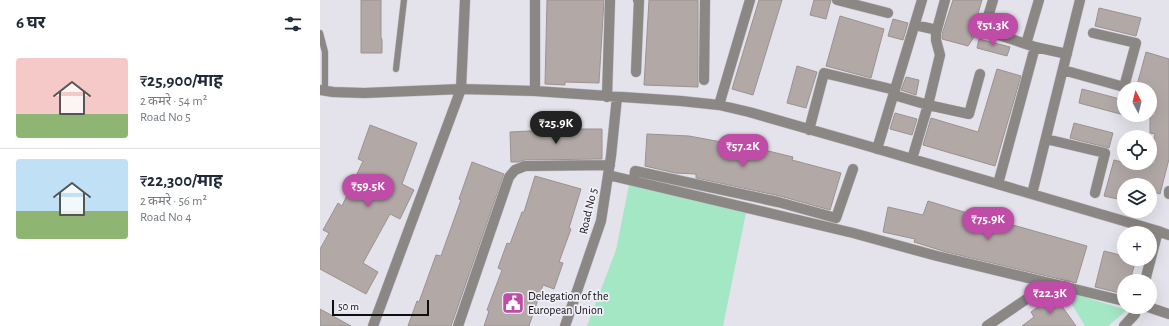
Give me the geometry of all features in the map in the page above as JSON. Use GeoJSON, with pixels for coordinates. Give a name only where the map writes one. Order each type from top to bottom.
{"type":"FeatureCollection","features":[{"type":"Feature","properties":{"kind":"street"},"geometry":{"type":"LineString","coordinates":[[373,326],[461,89],[465,0]]}},
{"type":"Feature","properties":{"kind":"street"},"geometry":{"type":"LineString","coordinates":[[535,0],[535,91]]}},
{"type":"Feature","properties":{"kind":"street","name":"Road No 5"},"geometry":{"type":"LineString","coordinates":[[565,326],[601,221],[609,170],[612,97],[610,0]]}},
{"type":"Feature","properties":{"kind":"street"},"geometry":{"type":"LineString","coordinates":[[636,72],[638,0]]}},
{"type":"Feature","properties":{"kind":"street"},"geometry":{"type":"LineString","coordinates":[[704,80],[705,0]]}},
{"type":"Feature","properties":{"kind":"street"},"geometry":{"type":"LineString","coordinates":[[719,105],[750,0]]}},
{"type":"Feature","properties":{"kind":"street"},"geometry":{"type":"LineString","coordinates":[[837,0],[888,13]]}},
{"type":"Feature","properties":{"kind":"street"},"geometry":{"type":"LineString","coordinates":[[877,149],[922,0]]}},
{"type":"Feature","properties":{"kind":"street"},"geometry":{"type":"LineString","coordinates":[[912,159],[928,105],[940,55],[936,40],[937,30],[945,0]]}},
{"type":"Feature","properties":{"kind":"street"},"geometry":{"type":"LineString","coordinates":[[993,0],[984,30],[1030,46],[1067,54]]}},
{"type":"Feature","properties":{"kind":"street"},"geometry":{"type":"LineString","coordinates":[[998,184],[1030,46],[1039,0]]}},
{"type":"Feature","properties":{"kind":"street"},"geometry":{"type":"LineString","coordinates":[[1032,194],[1080,0]]}},
{"type":"Feature","properties":{"kind":"street"},"geometry":{"type":"LineString","coordinates":[[915,25],[937,30]]}},
{"type":"Feature","properties":{"kind":"street"},"geometry":{"type":"LineString","coordinates":[[1063,70],[1124,87],[1136,43],[1093,33]]}},
{"type":"Feature","properties":{"kind":"street"},"geometry":{"type":"LineString","coordinates":[[810,130],[824,73],[895,92],[928,105],[970,114],[980,74]]}},
{"type":"Feature","properties":{"kind":"street"},"geometry":{"type":"LineString","coordinates":[[323,90],[364,93],[461,89],[535,91],[719,105],[749,112],[912,159],[1169,235]]}},
{"type":"Feature","properties":{"kind":"street"},"geometry":{"type":"LineString","coordinates":[[1046,138],[1105,153],[1095,193]]}},
{"type":"Feature","properties":{"kind":"street"},"geometry":{"type":"LineString","coordinates":[[458,326],[509,177],[515,170],[525,166],[609,170],[634,181],[854,233],[937,256],[1117,298]]}},
{"type":"Feature","properties":{"kind":"street"},"geometry":{"type":"LineString","coordinates":[[634,181],[635,171],[778,202],[836,218],[853,169]]}},
{"type":"Feature","properties":{"kind":"street"},"geometry":{"type":"LineString","coordinates":[[1147,274],[1158,231]]}},
{"type":"Feature","properties":{"kind":"street"},"geometry":{"type":"LineString","coordinates":[[987,326],[1050,283]]}},
{"type":"Feature","properties":{"kind":"street"},"geometry":{"type":"LineString","coordinates":[[1157,310],[1169,314]]}},
{"type":"Feature","properties":{"kind":"street"},"geometry":{"type":"LineString","coordinates":[[1124,326],[1134,322]]}},
{"type":"Feature","properties":{"kind":"lane"},"geometry":{"type":"LineString","coordinates":[[396,69],[404,0]]}},
{"type":"Feature","properties":{"kind":"lane"},"geometry":{"type":"LineString","coordinates":[[320,33],[326,52],[323,90]]}},
{"type":"Feature","properties":{"kind":"green space"},"geometry":{"type":"Polygon","coordinates":[[[630,180],[748,203],[723,326],[587,326],[616,250],[630,180]]]}},
{"type":"Feature","properties":{"kind":"green space"},"geometry":{"type":"Polygon","coordinates":[[[1064,291],[1117,307],[1117,314],[1122,314],[1108,326],[1085,326],[1064,291]]]}},
{"type":"Feature","properties":{"kind":"building"},"geometry":{"type":"Polygon","coordinates":[[[361,0],[381,0],[382,53],[361,53],[361,0]]]}},
{"type":"Feature","properties":{"kind":"building"},"geometry":{"type":"Polygon","coordinates":[[[547,0],[604,0],[599,83],[565,82],[565,85],[545,84],[547,0]]]}},
{"type":"Feature","properties":{"kind":"building"},"geometry":{"type":"Polygon","coordinates":[[[649,0],[698,0],[698,87],[644,85],[649,0]]]}},
{"type":"Feature","properties":{"kind":"building"},"geometry":{"type":"Polygon","coordinates":[[[759,0],[782,0],[753,95],[732,89],[759,0]]]}},
{"type":"Feature","properties":{"kind":"building"},"geometry":{"type":"Polygon","coordinates":[[[814,0],[831,0],[826,19],[810,15],[814,0]]]}},
{"type":"Feature","properties":{"kind":"building"},"geometry":{"type":"Polygon","coordinates":[[[953,0],[982,0],[971,37],[974,37],[968,46],[942,39],[942,34],[953,0]]]}},
{"type":"Feature","properties":{"kind":"building"},"geometry":{"type":"Polygon","coordinates":[[[1099,8],[1141,18],[1136,36],[1095,26],[1099,8]]]}},
{"type":"Feature","properties":{"kind":"building"},"geometry":{"type":"Polygon","coordinates":[[[840,16],[884,29],[871,78],[826,66],[840,16]]]}},
{"type":"Feature","properties":{"kind":"building"},"geometry":{"type":"Polygon","coordinates":[[[893,19],[908,23],[903,40],[888,36],[893,19]]]}},
{"type":"Feature","properties":{"kind":"building"},"geometry":{"type":"Polygon","coordinates":[[[979,39],[1010,47],[1007,56],[977,48],[979,39]]]}},
{"type":"Feature","properties":{"kind":"building"},"geometry":{"type":"Polygon","coordinates":[[[1146,52],[1169,59],[1169,159],[1160,194],[1157,193],[1157,178],[1117,178],[1117,199],[1104,196],[1114,160],[1117,161],[1117,170],[1157,170],[1157,130],[1150,130],[1150,122],[1157,122],[1157,82],[1138,82],[1146,52]]]}},
{"type":"Feature","properties":{"kind":"building"},"geometry":{"type":"Polygon","coordinates":[[[797,66],[817,72],[806,108],[787,103],[797,66]]]}},
{"type":"Feature","properties":{"kind":"building"},"geometry":{"type":"Polygon","coordinates":[[[997,69],[1021,76],[995,166],[923,145],[931,118],[978,132],[997,69]]]}},
{"type":"Feature","properties":{"kind":"building"},"geometry":{"type":"Polygon","coordinates":[[[906,77],[919,80],[916,95],[901,90],[906,77]]]}},
{"type":"Feature","properties":{"kind":"building"},"geometry":{"type":"Polygon","coordinates":[[[1082,89],[1117,98],[1117,113],[1079,103],[1082,89]]]}},
{"type":"Feature","properties":{"kind":"building"},"geometry":{"type":"Polygon","coordinates":[[[895,113],[917,119],[912,135],[890,129],[895,113]]]}},
{"type":"Feature","properties":{"kind":"building"},"geometry":{"type":"Polygon","coordinates":[[[1074,123],[1113,133],[1109,148],[1070,138],[1074,123]]]}},
{"type":"Feature","properties":{"kind":"building"},"geometry":{"type":"Polygon","coordinates":[[[370,125],[417,143],[402,184],[414,190],[400,219],[390,214],[363,263],[378,272],[366,294],[320,269],[320,249],[329,233],[323,230],[338,203],[342,206],[363,161],[358,159],[370,125]]]}},
{"type":"Feature","properties":{"kind":"building"},"geometry":{"type":"Polygon","coordinates":[[[549,129],[602,129],[602,159],[525,160],[511,162],[510,132],[549,129]]]}},
{"type":"Feature","properties":{"kind":"building"},"geometry":{"type":"Polygon","coordinates":[[[647,134],[689,136],[727,143],[727,141],[793,157],[792,160],[841,173],[830,210],[780,196],[696,178],[696,174],[675,173],[645,166],[647,134]]]}},
{"type":"Feature","properties":{"kind":"building"},"geometry":{"type":"Polygon","coordinates":[[[472,162],[504,174],[451,326],[408,326],[417,301],[419,302],[436,255],[441,256],[461,200],[459,199],[472,162]]]}},
{"type":"Feature","properties":{"kind":"building"},"geometry":{"type":"Polygon","coordinates":[[[535,176],[581,189],[569,228],[571,229],[559,262],[563,263],[554,289],[543,285],[529,326],[484,326],[489,311],[487,310],[502,270],[498,268],[507,243],[510,244],[522,212],[524,212],[535,176]]]}},
{"type":"Feature","properties":{"kind":"building"},"geometry":{"type":"Polygon","coordinates":[[[928,201],[1013,227],[1013,225],[1087,246],[1076,283],[946,252],[914,242],[915,239],[883,232],[888,207],[923,215],[928,201]]]}},
{"type":"Feature","properties":{"kind":"building"},"geometry":{"type":"Polygon","coordinates":[[[1104,251],[1117,254],[1117,266],[1134,266],[1132,274],[1117,274],[1117,292],[1095,287],[1104,251]]]}},
{"type":"Feature","properties":{"kind":"building"},"geometry":{"type":"Polygon","coordinates":[[[1054,295],[1076,326],[1022,326],[1034,317],[1031,312],[1054,295]]]}},
{"type":"Feature","properties":{"kind":"building"},"geometry":{"type":"Polygon","coordinates":[[[320,309],[351,326],[320,326],[320,309]]]}},
{"type":"Feature","properties":{"kind":"place","name":"Delegation of the European Union"},"geometry":{"type":"Point","coordinates":[513,303]}}]}
